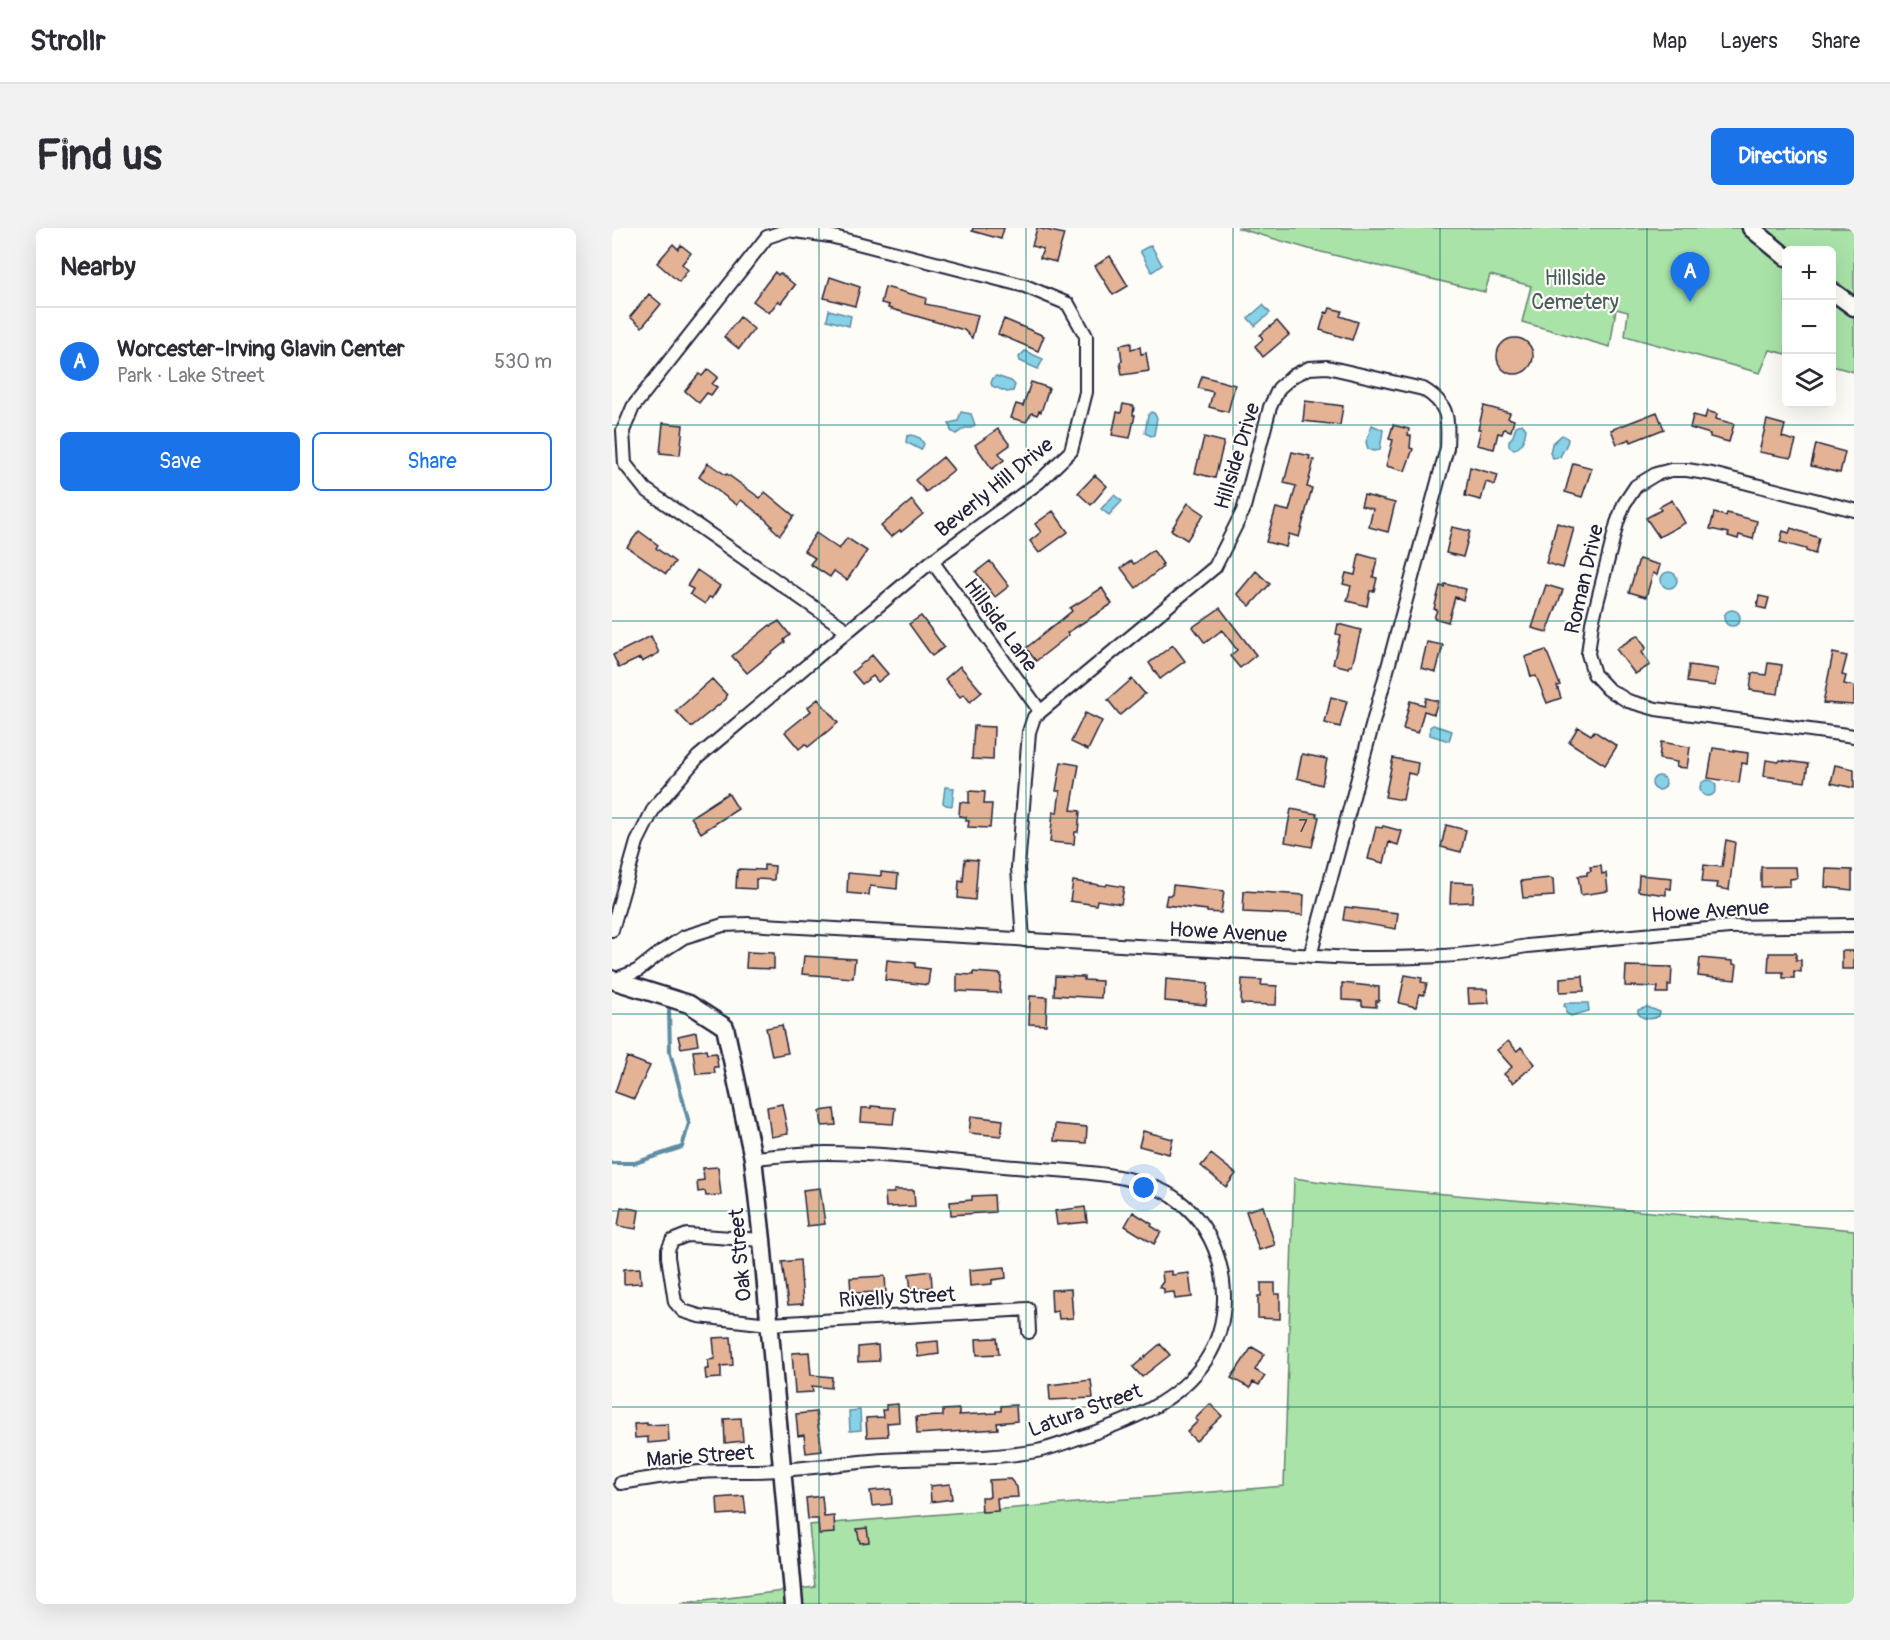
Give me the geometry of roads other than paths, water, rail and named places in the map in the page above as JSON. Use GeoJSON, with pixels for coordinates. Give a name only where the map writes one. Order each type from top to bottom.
{"type":"FeatureCollection","features":[{"type":"Feature","properties":{"kind":"street"},"geometry":{"type":"LineString","coordinates":[[1751,228],[1782,254]]}},
{"type":"Feature","properties":{"kind":"street","name":"Beverly Hill Drive"},"geometry":{"type":"LineString","coordinates":[[612,930],[637,842],[654,808],[698,758],[932,561],[1039,482],[1071,450],[1086,393],[1086,336],[1068,304],[1025,285],[830,236],[788,230],[767,237],[633,407],[623,431],[625,464],[645,489],[848,631]]}},
{"type":"Feature","properties":{"kind":"street"},"geometry":{"type":"LineString","coordinates":[[1836,294],[1854,307]]}},
{"type":"Feature","properties":{"kind":"street","name":"Hillside Drive"},"geometry":{"type":"LineString","coordinates":[[1023,940],[1018,868],[1029,732],[1034,717],[1215,567],[1243,511],[1270,407],[1280,388],[1293,376],[1309,368],[1335,368],[1423,389],[1437,398],[1445,409],[1448,424],[1447,448],[1310,956]]}},
{"type":"Feature","properties":{"kind":"street","name":"Roman Drive"},"geometry":{"type":"LineString","coordinates":[[1854,510],[1712,474],[1671,470],[1648,477],[1633,490],[1618,517],[1592,622],[1588,648],[1591,668],[1602,685],[1617,696],[1642,706],[1854,736]]}},
{"type":"Feature","properties":{"kind":"street","name":"Hillside Lane"},"geometry":{"type":"LineString","coordinates":[[932,561],[1040,711]]}},
{"type":"Feature","properties":{"kind":"street","name":"Howe Avenue"},"geometry":{"type":"LineString","coordinates":[[612,979],[637,971],[684,937],[723,925],[748,924],[1352,958],[1426,957],[1495,952],[1527,946],[1729,927],[1854,926]]}},
{"type":"Feature","properties":{"kind":"street","name":"Oak Street"},"geometry":{"type":"LineString","coordinates":[[612,979],[689,1004],[725,1027],[753,1158],[794,1604]]}},
{"type":"Feature","properties":{"kind":"street","name":"Latura Street"},"geometry":{"type":"LineString","coordinates":[[753,1158],[822,1153],[887,1155],[1087,1174],[1136,1182],[1173,1197],[1201,1223],[1216,1251],[1223,1284],[1223,1306],[1219,1330],[1206,1364],[1191,1381],[1172,1396],[1132,1418],[1040,1450],[975,1457],[859,1462],[782,1470]]}},
{"type":"Feature","properties":{"kind":"street","name":"Rivelly Street"},"geometry":{"type":"LineString","coordinates":[[762,1240],[687,1235],[672,1240],[668,1257],[676,1305],[683,1311],[699,1316],[769,1324],[1028,1309],[1029,1332]]}},
{"type":"Feature","properties":{"kind":"street","name":"Marie Street"},"geometry":{"type":"LineString","coordinates":[[621,1483],[703,1472],[782,1470]]}},
{"type":"Feature","properties":{"kind":"water"},"geometry":{"type":"Polygon","coordinates":[[[1151,245],[1162,265],[1152,272],[1140,251],[1151,245]]]}},
{"type":"Feature","properties":{"kind":"water"},"geometry":{"type":"Polygon","coordinates":[[[1263,305],[1270,313],[1255,326],[1248,318],[1263,305]]]}},
{"type":"Feature","properties":{"kind":"water"},"geometry":{"type":"Polygon","coordinates":[[[829,310],[851,316],[849,326],[827,320],[829,310]]]}},
{"type":"Feature","properties":{"kind":"water"},"geometry":{"type":"Polygon","coordinates":[[[1025,351],[1043,359],[1038,369],[1020,361],[1019,357],[1025,351]]]}},
{"type":"Feature","properties":{"kind":"water"},"geometry":{"type":"Polygon","coordinates":[[[996,376],[1011,381],[1015,385],[1013,391],[1007,392],[992,386],[993,378],[996,376]]]}},
{"type":"Feature","properties":{"kind":"water"},"geometry":{"type":"Polygon","coordinates":[[[961,412],[971,414],[975,425],[956,434],[951,431],[949,423],[958,421],[961,412]]]}},
{"type":"Feature","properties":{"kind":"water"},"geometry":{"type":"Polygon","coordinates":[[[1151,412],[1157,418],[1154,435],[1151,436],[1145,433],[1148,415],[1151,412]]]}},
{"type":"Feature","properties":{"kind":"water"},"geometry":{"type":"Polygon","coordinates":[[[1522,424],[1526,429],[1524,439],[1519,447],[1513,449],[1509,446],[1509,441],[1516,426],[1522,424]]]}},
{"type":"Feature","properties":{"kind":"water"},"geometry":{"type":"Polygon","coordinates":[[[1372,425],[1383,430],[1380,450],[1368,449],[1366,442],[1372,425]]]}},
{"type":"Feature","properties":{"kind":"water"},"geometry":{"type":"Polygon","coordinates":[[[1562,435],[1568,439],[1567,444],[1560,457],[1553,458],[1550,453],[1552,444],[1562,435]]]}},
{"type":"Feature","properties":{"kind":"water"},"geometry":{"type":"Polygon","coordinates":[[[907,436],[920,438],[924,444],[921,450],[906,442],[907,436]]]}},
{"type":"Feature","properties":{"kind":"water"},"geometry":{"type":"Polygon","coordinates":[[[1114,495],[1122,501],[1109,515],[1101,509],[1114,495]]]}},
{"type":"Feature","properties":{"kind":"water"},"geometry":{"type":"Polygon","coordinates":[[[1666,572],[1672,572],[1677,580],[1675,586],[1666,588],[1661,583],[1661,577],[1666,572]]]}},
{"type":"Feature","properties":{"kind":"water"},"geometry":{"type":"Polygon","coordinates":[[[1732,610],[1738,612],[1740,618],[1738,624],[1732,626],[1726,624],[1724,618],[1726,612],[1732,610]]]}},
{"type":"Feature","properties":{"kind":"water"},"geometry":{"type":"Polygon","coordinates":[[[1433,725],[1452,731],[1449,741],[1430,735],[1430,727],[1433,725]]]}},
{"type":"Feature","properties":{"kind":"water"},"geometry":{"type":"Polygon","coordinates":[[[1656,776],[1662,776],[1666,783],[1662,790],[1656,790],[1652,786],[1652,780],[1656,776]]]}},
{"type":"Feature","properties":{"kind":"water"},"geometry":{"type":"Polygon","coordinates":[[[1705,780],[1711,780],[1716,788],[1714,794],[1705,796],[1700,791],[1700,785],[1705,780]]]}},
{"type":"Feature","properties":{"kind":"water"},"geometry":{"type":"Polygon","coordinates":[[[945,787],[954,788],[952,806],[943,803],[945,787]]]}},
{"type":"Feature","properties":{"kind":"water"},"geometry":{"type":"Polygon","coordinates":[[[1565,1003],[1588,1003],[1589,1011],[1571,1016],[1566,1013],[1565,1003]]]}},
{"type":"Feature","properties":{"kind":"water"},"geometry":{"type":"Polygon","coordinates":[[[1647,1007],[1660,1012],[1659,1016],[1648,1019],[1642,1017],[1638,1010],[1647,1007]]]}},
{"type":"Feature","properties":{"kind":"water"},"geometry":{"type":"Polygon","coordinates":[[[860,1410],[861,1430],[850,1431],[849,1411],[860,1410]]]}},
{"type":"Feature","properties":{"kind":"waterway"},"geometry":{"type":"LineString","coordinates":[[612,1163],[635,1163],[682,1147],[689,1123],[670,1052],[669,1010]]}},
{"type":"Feature","properties":{"kind":"place","name":"Worcester-Irving Glavin Center"},"geometry":{"type":"Point","coordinates":[1690,302]}},
{"type":"Feature","properties":{"kind":"park label","name":"Hillside Cemetery"},"geometry":{"type":"Point","coordinates":[1575,290]}}]}
